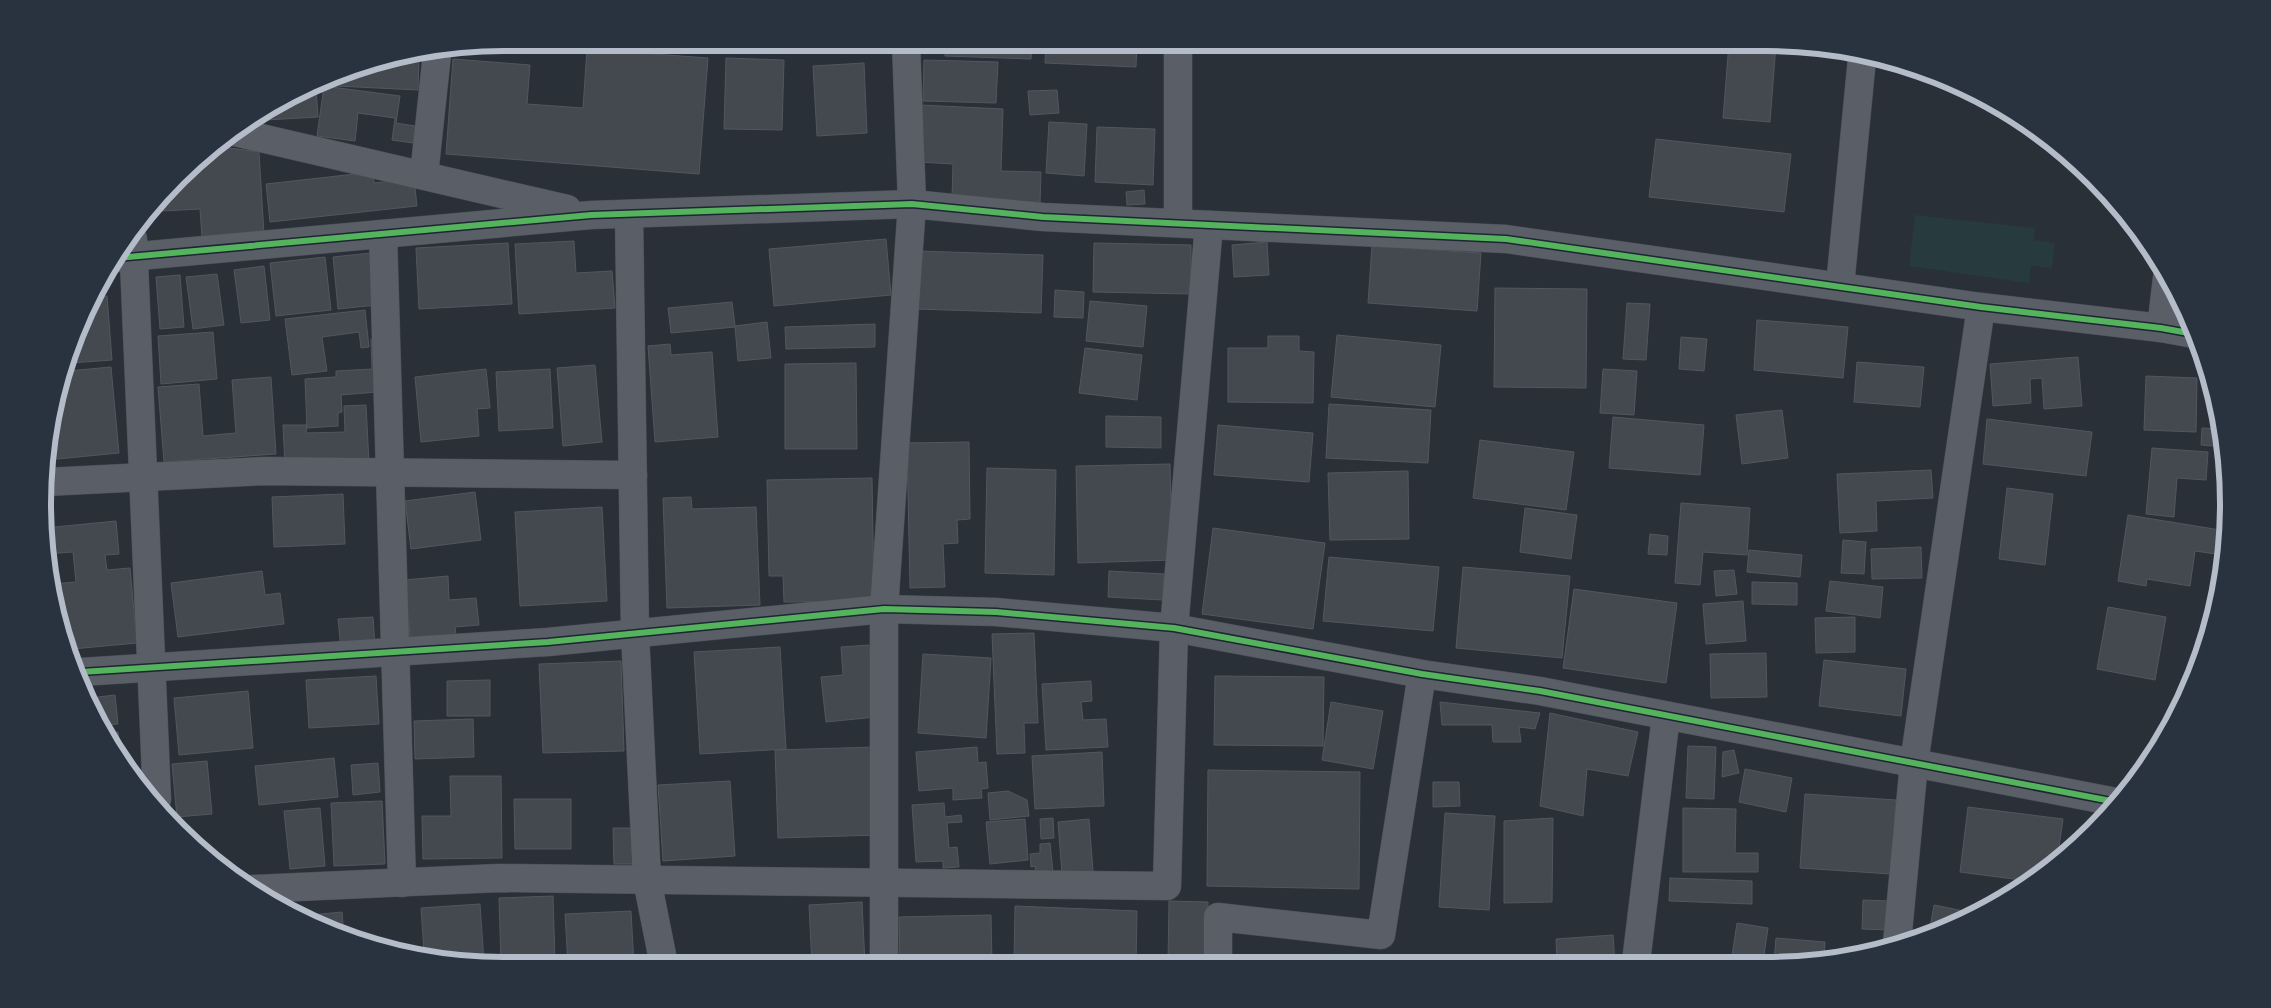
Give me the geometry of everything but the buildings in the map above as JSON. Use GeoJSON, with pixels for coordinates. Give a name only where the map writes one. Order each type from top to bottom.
{"type":"FeatureCollection","features":[{"type":"Feature","properties":{"kind":"street"},"geometry":{"type":"LineString","coordinates":[[884,957],[884,608],[912,204],[906,51]]}},
{"type":"Feature","properties":{"kind":"street"},"geometry":{"type":"LineString","coordinates":[[1178,51],[1178,224]]}},
{"type":"Feature","properties":{"kind":"street"},"geometry":{"type":"LineString","coordinates":[[424,175],[437,56]]}},
{"type":"Feature","properties":{"kind":"street"},"geometry":{"type":"LineString","coordinates":[[1840,286],[1862,62]]}},
{"type":"Feature","properties":{"kind":"street"},"geometry":{"type":"LineString","coordinates":[[244,134],[590,215]]}},
{"type":"Feature","properties":{"kind":"street"},"geometry":{"type":"LineString","coordinates":[[129,251],[383,234],[590,215],[912,204],[1043,217],[1506,239],[1981,307],[2186,332]]}},
{"type":"Feature","properties":{"kind":"street"},"geometry":{"type":"LineString","coordinates":[[629,215],[635,633],[647,880],[662,957]]}},
{"type":"Feature","properties":{"kind":"street"},"geometry":{"type":"LineString","coordinates":[[267,889],[499,878],[1168,886],[1174,628],[1209,225]]}},
{"type":"Feature","properties":{"kind":"street"},"geometry":{"type":"LineString","coordinates":[[383,234],[402,883]]}},
{"type":"Feature","properties":{"kind":"street"},"geometry":{"type":"LineString","coordinates":[[128,252],[143,477],[157,794]]}},
{"type":"Feature","properties":{"kind":"street"},"geometry":{"type":"LineString","coordinates":[[2161,328],[2166,290]]}},
{"type":"Feature","properties":{"kind":"street"},"geometry":{"type":"LineString","coordinates":[[1898,937],[1914,763],[1981,307]]}},
{"type":"Feature","properties":{"kind":"street"},"geometry":{"type":"LineString","coordinates":[[52,482],[266,471],[633,475]]}},
{"type":"Feature","properties":{"kind":"street"},"geometry":{"type":"LineString","coordinates":[[84,672],[548,642],[884,608],[996,612],[1174,628],[1422,674],[1540,691],[2109,801]]}},
{"type":"Feature","properties":{"kind":"street"},"geometry":{"type":"LineString","coordinates":[[1218,957],[1218,917],[1380,934],[1422,674]]}},
{"type":"Feature","properties":{"kind":"street"},"geometry":{"type":"LineString","coordinates":[[1637,957],[1666,716]]}},
{"type":"Feature","properties":{"kind":"green space"},"geometry":{"type":"Polygon","coordinates":[[[1915,215],[2035,228],[2034,240],[2055,243],[2052,268],[2031,266],[2029,283],[1909,266],[1915,215]]]}},
{"type":"Feature","properties":{"kind":"cycle path"},"geometry":{"type":"LineString","coordinates":[[125,257],[591,215],[912,204],[1043,217],[1506,239],[1981,307],[2186,332]]}},
{"type":"Feature","properties":{"kind":"cycle path"},"geometry":{"type":"LineString","coordinates":[[84,672],[548,642],[884,609],[996,612],[1174,628],[1422,674],[1540,691],[2109,801]]}}]}
